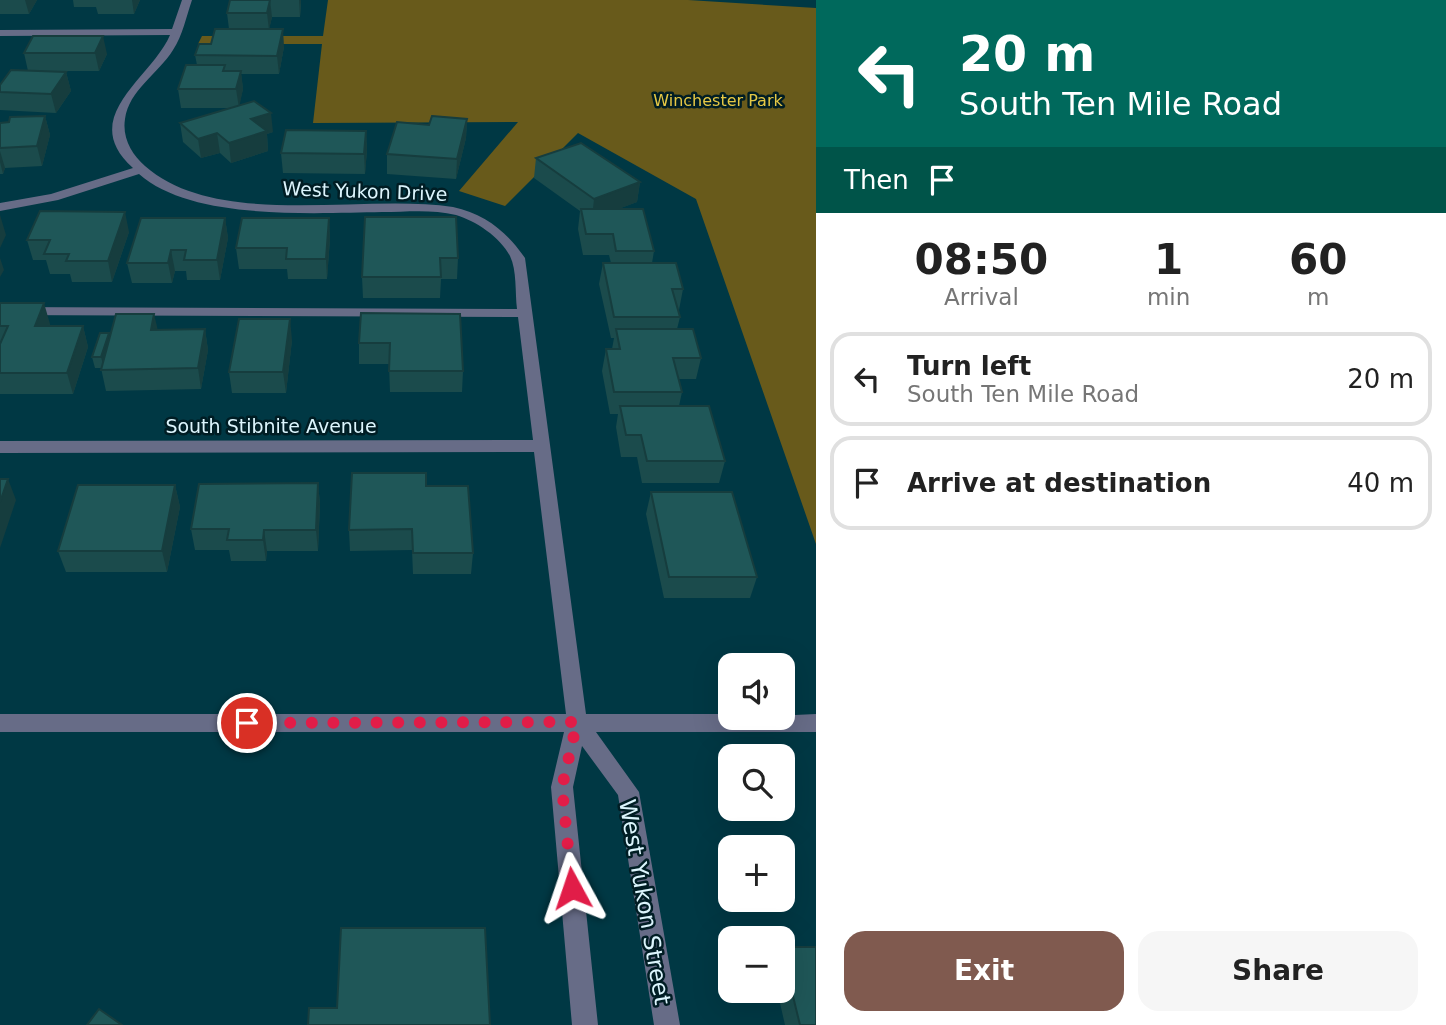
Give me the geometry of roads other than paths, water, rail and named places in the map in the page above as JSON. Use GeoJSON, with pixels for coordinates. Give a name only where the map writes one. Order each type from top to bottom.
{"type":"FeatureCollection","features":[{"type":"Feature","properties":{"kind":"street","name":"West Yukon Drive"},"geometry":{"type":"LineString","coordinates":[[187,0],[168,49],[128,100],[119,117],[120,145],[139,170],[177,192],[215,203],[267,207],[433,208],[470,216],[499,233],[518,258],[577,722]]}},
{"type":"Feature","properties":{"kind":"street"},"geometry":{"type":"LineString","coordinates":[[0,33],[176,32]]}},
{"type":"Feature","properties":{"kind":"street"},"geometry":{"type":"LineString","coordinates":[[0,207],[28,204],[70,194],[139,170]]}},
{"type":"Feature","properties":{"kind":"street"},"geometry":{"type":"LineString","coordinates":[[0,311],[526,313]]}},
{"type":"Feature","properties":{"kind":"street","name":"South Stibnite Avenue"},"geometry":{"type":"LineString","coordinates":[[0,447],[543,446]]}},
{"type":"Feature","properties":{"kind":"street"},"geometry":{"type":"LineString","coordinates":[[577,722],[562,787],[585,1025]]}},
{"type":"Feature","properties":{"kind":"street","name":"West Yukon Street"},"geometry":{"type":"LineString","coordinates":[[577,722],[628,792],[667,1025]]}},
{"type":"Feature","properties":{"kind":"street"},"geometry":{"type":"LineString","coordinates":[[0,723],[816,723]]}},
{"type":"Feature","properties":{"kind":"park label","name":"Winchester Park"},"geometry":{"type":"Point","coordinates":[718,100]}}]}
